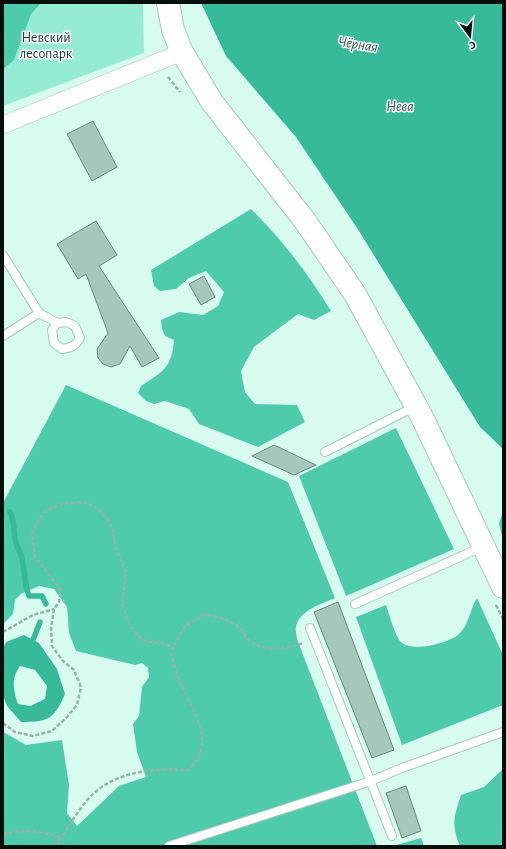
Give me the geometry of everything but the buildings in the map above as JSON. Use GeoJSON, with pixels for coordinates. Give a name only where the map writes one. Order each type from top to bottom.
{"type":"FeatureCollection","features":[{"type":"Feature","properties":{"kind":"main road"},"geometry":{"type":"LineString","coordinates":[[168,3],[173,30],[182,52],[212,102],[305,220],[355,294],[416,405],[482,547],[498,593]]}},
{"type":"Feature","properties":{"kind":"street"},"geometry":{"type":"LineString","coordinates":[[3,125],[182,52]]}},
{"type":"Feature","properties":{"kind":"lane"},"geometry":{"type":"LineString","coordinates":[[3,255],[39,312],[57,323]]}},
{"type":"Feature","properties":{"kind":"lane"},"geometry":{"type":"LineString","coordinates":[[3,336],[39,312]]}},
{"type":"Feature","properties":{"kind":"lane"},"geometry":{"type":"LineString","coordinates":[[325,452],[416,405]]}},
{"type":"Feature","properties":{"kind":"lane"},"geometry":{"type":"LineString","coordinates":[[355,604],[482,547]]}},
{"type":"Feature","properties":{"kind":"lane"},"geometry":{"type":"LineString","coordinates":[[310,628],[392,836]]}},
{"type":"Feature","properties":{"kind":"lane"},"geometry":{"type":"LineString","coordinates":[[169,846],[371,781],[503,732]]}},
{"type":"Feature","properties":{"kind":"path"},"geometry":{"type":"LineString","coordinates":[[156,63],[185,98]]}},
{"type":"Feature","properties":{"kind":"path"},"geometry":{"type":"LineString","coordinates":[[3,723],[15,732],[33,736],[52,731],[66,718],[77,704],[81,687],[74,670],[63,661],[52,646],[51,628],[54,609],[59,602],[60,590],[35,557],[32,533],[43,513],[60,504],[83,502],[98,508],[108,520],[113,532],[115,545],[126,573],[122,604],[129,624],[138,636],[147,642],[165,643],[173,649]]}},
{"type":"Feature","properties":{"kind":"path"},"geometry":{"type":"LineString","coordinates":[[498,593],[503,619]]}},
{"type":"Feature","properties":{"kind":"path"},"geometry":{"type":"LineString","coordinates":[[3,632],[33,614],[54,609]]}},
{"type":"Feature","properties":{"kind":"path"},"geometry":{"type":"LineString","coordinates":[[58,846],[61,838],[88,799],[109,782],[127,775],[151,770],[188,770],[195,763],[202,745],[202,730],[175,668],[171,652],[185,626],[205,614],[226,620],[239,627],[249,640],[264,649],[287,649],[315,639]]}},
{"type":"Feature","properties":{"kind":"path"},"geometry":{"type":"LineString","coordinates":[[3,835],[17,830],[42,832],[61,838]]}},
{"type":"Feature","properties":{"kind":"green space","name":"Невский лесопарк"},"geometry":{"type":"Polygon","coordinates":[[[3,3],[143,3],[144,53],[3,106],[3,3]]]}},
{"type":"Feature","properties":{"kind":"shaded area"},"geometry":{"type":"Polygon","coordinates":[[[3,3],[41,3],[31,14],[14,60],[3,69],[3,3]]]}},
{"type":"Feature","properties":{"kind":"shaded area"},"geometry":{"type":"Polygon","coordinates":[[[251,209],[274,233],[294,258],[331,311],[314,320],[298,314],[254,347],[241,371],[245,392],[255,404],[297,405],[305,422],[258,447],[199,424],[189,409],[165,401],[154,404],[146,401],[138,393],[141,386],[165,368],[171,357],[174,340],[165,336],[162,329],[161,320],[179,312],[203,315],[218,306],[224,292],[206,271],[189,278],[176,289],[160,291],[154,286],[151,270],[251,209]]]}},
{"type":"Feature","properties":{"kind":"shaded area"},"geometry":{"type":"Polygon","coordinates":[[[66,385],[288,482],[335,598],[312,608],[302,616],[296,627],[297,639],[377,846],[3,846],[3,730],[5,733],[26,745],[62,740],[69,785],[67,813],[77,826],[119,786],[146,777],[137,752],[133,724],[139,716],[142,687],[149,677],[148,668],[142,663],[135,665],[76,651],[69,633],[67,607],[54,589],[39,586],[21,594],[15,600],[13,614],[3,624],[3,503],[66,385]]]}},
{"type":"Feature","properties":{"kind":"shaded area"},"geometry":{"type":"Polygon","coordinates":[[[396,428],[454,549],[346,596],[299,476],[396,428]]]}},
{"type":"Feature","properties":{"kind":"shaded area"},"geometry":{"type":"Polygon","coordinates":[[[503,513],[503,541],[499,523],[503,513]]]}},
{"type":"Feature","properties":{"kind":"shaded area"},"geometry":{"type":"Polygon","coordinates":[[[477,598],[503,655],[503,705],[402,745],[356,617],[386,605],[394,630],[401,642],[413,647],[430,646],[447,641],[459,634],[467,622],[477,598]]]}},
{"type":"Feature","properties":{"kind":"shaded area"},"geometry":{"type":"Polygon","coordinates":[[[503,769],[503,846],[460,846],[455,832],[454,820],[461,795],[484,787],[503,769]]]}},
{"type":"Feature","properties":{"kind":"shaded area"},"geometry":{"type":"Polygon","coordinates":[[[421,838],[424,846],[393,846],[421,838]]]}},
{"type":"Feature","properties":{"kind":"water","name":"Нева"},"geometry":{"type":"Polygon","coordinates":[[[201,3],[503,3],[503,449],[480,427],[359,231],[296,137],[226,56],[201,3]]]}},
{"type":"Feature","properties":{"kind":"water"},"geometry":{"type":"Polygon","coordinates":[[[24,635],[39,643],[57,669],[65,694],[54,714],[44,720],[21,722],[7,706],[3,695],[3,648],[6,642],[24,635]],[[20,666],[15,675],[15,694],[18,704],[30,706],[45,699],[47,686],[35,670],[20,666]]]}},
{"type":"Feature","properties":{"kind":"waterway"},"geometry":{"type":"LineString","coordinates":[[10,512],[12,515],[14,535],[21,556],[29,596],[42,596],[46,604]]}},
{"type":"Feature","properties":{"kind":"waterway"},"geometry":{"type":"LineString","coordinates":[[33,640],[40,622]]}},
{"type":"Feature","properties":{"kind":"water label","name":"Чёрная"},"geometry":{"type":"Point","coordinates":[358,44]}}]}
